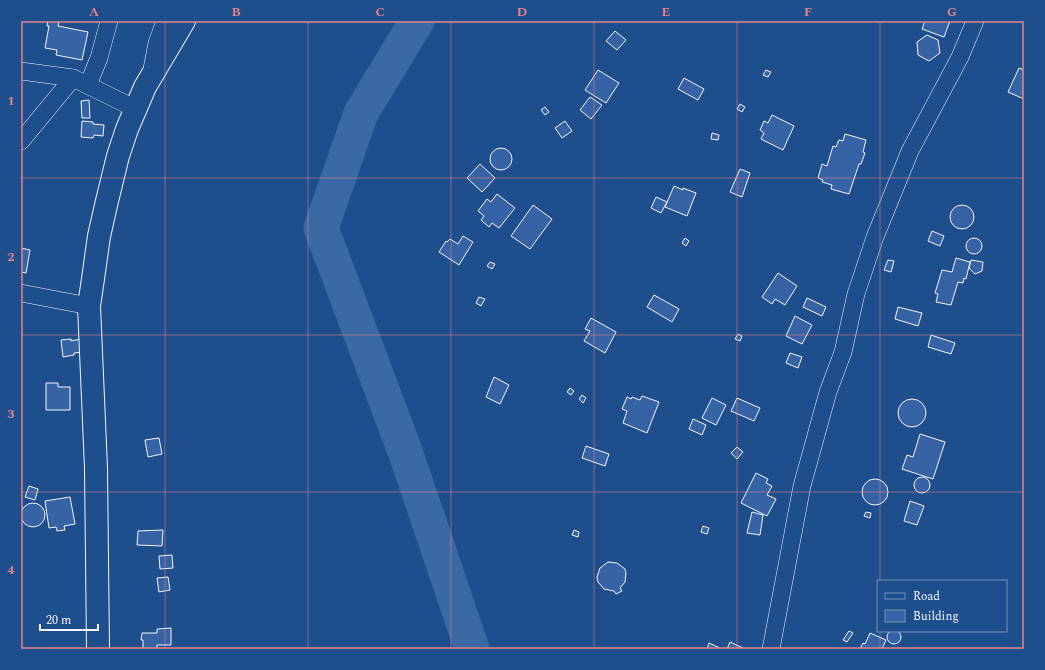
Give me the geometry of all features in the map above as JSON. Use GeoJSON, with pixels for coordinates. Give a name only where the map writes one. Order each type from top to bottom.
{"type":"FeatureCollection","features":[{"type":"Feature","properties":{"kind":"street"},"geometry":{"type":"LineString","coordinates":[[21,142],[80,82],[99,58],[108,21]]}},
{"type":"Feature","properties":{"kind":"street"},"geometry":{"type":"LineString","coordinates":[[98,649],[96,468],[90,306],[99,236],[118,156],[127,128],[152,69],[157,43],[165,21]]}},
{"type":"Feature","properties":{"kind":"street"},"geometry":{"type":"LineString","coordinates":[[145,87],[184,21]]}},
{"type":"Feature","properties":{"kind":"street"},"geometry":{"type":"LineString","coordinates":[[771,649],[802,486],[828,392],[843,352],[856,294],[875,237],[910,151],[960,57],[975,21]]}},
{"type":"Feature","properties":{"kind":"street"},"geometry":{"type":"LineString","coordinates":[[21,71],[80,82],[136,109]]}},
{"type":"Feature","properties":{"kind":"street"},"geometry":{"type":"LineString","coordinates":[[21,293],[90,306]]}},
{"type":"Feature","properties":{"kind":"building"},"geometry":{"type":"Polygon","coordinates":[[[48,21],[59,21],[58,26],[88,32],[82,60],[56,55],[57,50],[45,48],[49,26],[47,26],[48,21]]]}},
{"type":"Feature","properties":{"kind":"building"},"geometry":{"type":"Polygon","coordinates":[[[925,21],[950,21],[944,37],[922,29],[925,21]]]}},
{"type":"Feature","properties":{"kind":"building"},"geometry":{"type":"Polygon","coordinates":[[[615,31],[626,40],[617,50],[606,41],[615,31]]]}},
{"type":"Feature","properties":{"kind":"building"},"geometry":{"type":"Polygon","coordinates":[[[927,35],[938,40],[940,53],[929,61],[918,55],[917,42],[927,35]]]}},
{"type":"Feature","properties":{"kind":"building"},"geometry":{"type":"Polygon","coordinates":[[[1019,68],[1024,70],[1024,99],[1008,92],[1019,68]]]}},
{"type":"Feature","properties":{"kind":"building"},"geometry":{"type":"Polygon","coordinates":[[[598,70],[619,83],[606,103],[585,90],[598,70]]]}},
{"type":"Feature","properties":{"kind":"building"},"geometry":{"type":"Polygon","coordinates":[[[766,70],[771,72],[768,77],[763,75],[766,70]]]}},
{"type":"Feature","properties":{"kind":"building"},"geometry":{"type":"Polygon","coordinates":[[[684,78],[704,89],[698,100],[678,89],[684,78]]]}},
{"type":"Feature","properties":{"kind":"building"},"geometry":{"type":"Polygon","coordinates":[[[590,97],[602,105],[591,119],[580,110],[590,97]]]}},
{"type":"Feature","properties":{"kind":"building"},"geometry":{"type":"Polygon","coordinates":[[[89,100],[90,118],[82,118],[81,101],[89,100]]]}},
{"type":"Feature","properties":{"kind":"building"},"geometry":{"type":"Polygon","coordinates":[[[740,104],[745,107],[742,112],[737,109],[740,104]]]}},
{"type":"Feature","properties":{"kind":"building"},"geometry":{"type":"Polygon","coordinates":[[[545,107],[549,112],[545,115],[541,110],[545,107]]]}},
{"type":"Feature","properties":{"kind":"building"},"geometry":{"type":"Polygon","coordinates":[[[772,115],[794,126],[783,150],[761,139],[764,133],[760,130],[764,121],[768,123],[772,115]]]}},
{"type":"Feature","properties":{"kind":"building"},"geometry":{"type":"Polygon","coordinates":[[[82,121],[104,125],[103,136],[94,135],[93,138],[81,137],[82,121]]]}},
{"type":"Feature","properties":{"kind":"building"},"geometry":{"type":"Polygon","coordinates":[[[565,121],[572,131],[562,138],[555,128],[565,121]]]}},
{"type":"Feature","properties":{"kind":"building"},"geometry":{"type":"Polygon","coordinates":[[[712,133],[719,135],[718,140],[711,139],[712,133]]]}},
{"type":"Feature","properties":{"kind":"building"},"geometry":{"type":"Polygon","coordinates":[[[845,134],[866,140],[863,152],[865,153],[861,164],[859,164],[849,194],[831,189],[832,185],[822,182],[823,180],[818,178],[822,164],[827,166],[833,146],[836,147],[839,140],[843,141],[845,134]]]}},
{"type":"Feature","properties":{"kind":"building"},"geometry":{"type":"Polygon","coordinates":[[[501,148],[509,151],[512,159],[509,167],[501,170],[493,167],[490,159],[493,151],[501,148]]]}},
{"type":"Feature","properties":{"kind":"building"},"geometry":{"type":"Polygon","coordinates":[[[480,164],[495,178],[482,192],[467,178],[480,164]]]}},
{"type":"Feature","properties":{"kind":"building"},"geometry":{"type":"Polygon","coordinates":[[[740,169],[750,173],[742,197],[730,192],[740,169]]]}},
{"type":"Feature","properties":{"kind":"building"},"geometry":{"type":"Polygon","coordinates":[[[674,186],[696,193],[687,216],[665,207],[674,186]]]}},
{"type":"Feature","properties":{"kind":"building"},"geometry":{"type":"Polygon","coordinates":[[[497,194],[515,208],[499,228],[492,223],[489,227],[481,220],[484,216],[478,211],[487,199],[491,202],[497,194]]]}},
{"type":"Feature","properties":{"kind":"building"},"geometry":{"type":"Polygon","coordinates":[[[656,197],[667,202],[661,213],[651,208],[656,197]]]}},
{"type":"Feature","properties":{"kind":"building"},"geometry":{"type":"Polygon","coordinates":[[[533,205],[552,219],[530,249],[511,236],[533,205]]]}},
{"type":"Feature","properties":{"kind":"building"},"geometry":{"type":"Polygon","coordinates":[[[962,205],[971,208],[974,217],[971,226],[962,229],[953,226],[950,217],[953,208],[962,205]]]}},
{"type":"Feature","properties":{"kind":"building"},"geometry":{"type":"Polygon","coordinates":[[[932,231],[944,236],[940,246],[928,241],[932,231]]]}},
{"type":"Feature","properties":{"kind":"building"},"geometry":{"type":"Polygon","coordinates":[[[463,236],[473,242],[459,265],[439,252],[446,241],[447,242],[450,239],[458,244],[463,236]]]}},
{"type":"Feature","properties":{"kind":"building"},"geometry":{"type":"Polygon","coordinates":[[[685,238],[689,241],[686,246],[682,243],[685,238]]]}},
{"type":"Feature","properties":{"kind":"building"},"geometry":{"type":"Polygon","coordinates":[[[971,238],[977,238],[982,243],[980,252],[977,254],[971,254],[966,249],[966,243],[971,238]]]}},
{"type":"Feature","properties":{"kind":"building"},"geometry":{"type":"Polygon","coordinates":[[[21,248],[30,250],[26,273],[21,272],[21,248]]]}},
{"type":"Feature","properties":{"kind":"building"},"geometry":{"type":"Polygon","coordinates":[[[956,258],[970,262],[966,279],[964,278],[963,283],[958,282],[951,305],[936,302],[938,294],[935,293],[942,270],[952,272],[956,258]]]}},
{"type":"Feature","properties":{"kind":"building"},"geometry":{"type":"Polygon","coordinates":[[[888,260],[894,261],[891,272],[884,270],[888,260]]]}},
{"type":"Feature","properties":{"kind":"building"},"geometry":{"type":"Polygon","coordinates":[[[971,260],[983,262],[982,271],[975,274],[969,268],[971,260]]]}},
{"type":"Feature","properties":{"kind":"building"},"geometry":{"type":"Polygon","coordinates":[[[490,262],[495,264],[492,269],[487,266],[490,262]]]}},
{"type":"Feature","properties":{"kind":"building"},"geometry":{"type":"Polygon","coordinates":[[[778,273],[797,286],[785,305],[775,299],[772,304],[762,297],[778,273]]]}},
{"type":"Feature","properties":{"kind":"building"},"geometry":{"type":"Polygon","coordinates":[[[654,295],[679,309],[672,322],[647,307],[654,295]]]}},
{"type":"Feature","properties":{"kind":"building"},"geometry":{"type":"Polygon","coordinates":[[[479,297],[485,299],[481,306],[476,303],[479,297]]]}},
{"type":"Feature","properties":{"kind":"building"},"geometry":{"type":"Polygon","coordinates":[[[807,298],[826,307],[822,316],[803,307],[807,298]]]}},
{"type":"Feature","properties":{"kind":"building"},"geometry":{"type":"Polygon","coordinates":[[[898,307],[922,313],[918,326],[895,319],[898,307]]]}},
{"type":"Feature","properties":{"kind":"building"},"geometry":{"type":"Polygon","coordinates":[[[795,316],[812,325],[802,344],[786,336],[795,316]]]}},
{"type":"Feature","properties":{"kind":"building"},"geometry":{"type":"Polygon","coordinates":[[[591,318],[616,332],[605,353],[584,341],[590,331],[585,329],[591,318]]]}},
{"type":"Feature","properties":{"kind":"building"},"geometry":{"type":"Polygon","coordinates":[[[738,334],[742,336],[740,341],[735,339],[738,334]]]}},
{"type":"Feature","properties":{"kind":"building"},"geometry":{"type":"Polygon","coordinates":[[[931,335],[955,343],[951,354],[928,347],[931,335]]]}},
{"type":"Feature","properties":{"kind":"building"},"geometry":{"type":"Polygon","coordinates":[[[71,339],[71,341],[81,339],[83,352],[74,353],[74,355],[63,357],[61,340],[71,339]]]}},
{"type":"Feature","properties":{"kind":"building"},"geometry":{"type":"Polygon","coordinates":[[[790,353],[802,357],[798,368],[786,363],[790,353]]]}},
{"type":"Feature","properties":{"kind":"building"},"geometry":{"type":"Polygon","coordinates":[[[494,377],[509,385],[500,404],[486,397],[494,377]]]}},
{"type":"Feature","properties":{"kind":"building"},"geometry":{"type":"Polygon","coordinates":[[[46,383],[58,383],[58,387],[70,387],[70,410],[46,410],[46,383]]]}},
{"type":"Feature","properties":{"kind":"building"},"geometry":{"type":"Polygon","coordinates":[[[570,388],[574,391],[571,395],[567,392],[570,388]]]}},
{"type":"Feature","properties":{"kind":"building"},"geometry":{"type":"Polygon","coordinates":[[[582,395],[586,398],[583,403],[579,399],[582,395]]]}},
{"type":"Feature","properties":{"kind":"building"},"geometry":{"type":"Polygon","coordinates":[[[642,396],[659,402],[647,433],[623,423],[627,411],[622,409],[627,397],[640,400],[642,396]]]}},
{"type":"Feature","properties":{"kind":"building"},"geometry":{"type":"Polygon","coordinates":[[[712,398],[726,405],[716,425],[702,418],[712,398]]]}},
{"type":"Feature","properties":{"kind":"building"},"geometry":{"type":"Polygon","coordinates":[[[737,398],[760,408],[754,421],[731,411],[737,398]]]}},
{"type":"Feature","properties":{"kind":"building"},"geometry":{"type":"Polygon","coordinates":[[[912,399],[922,403],[926,413],[922,423],[912,427],[902,423],[898,413],[902,403],[912,399]]]}},
{"type":"Feature","properties":{"kind":"building"},"geometry":{"type":"Polygon","coordinates":[[[693,419],[706,425],[702,435],[689,429],[693,419]]]}},
{"type":"Feature","properties":{"kind":"building"},"geometry":{"type":"Polygon","coordinates":[[[920,434],[945,442],[933,479],[902,469],[907,455],[913,457],[920,434]]]}},
{"type":"Feature","properties":{"kind":"building"},"geometry":{"type":"Polygon","coordinates":[[[159,438],[162,454],[148,457],[145,440],[159,438]]]}},
{"type":"Feature","properties":{"kind":"building"},"geometry":{"type":"Polygon","coordinates":[[[586,446],[609,454],[605,466],[582,458],[586,446]]]}},
{"type":"Feature","properties":{"kind":"building"},"geometry":{"type":"Polygon","coordinates":[[[737,447],[743,452],[737,459],[731,453],[737,447]]]}},
{"type":"Feature","properties":{"kind":"building"},"geometry":{"type":"Polygon","coordinates":[[[756,473],[768,479],[766,483],[772,486],[767,495],[776,499],[767,516],[741,503],[756,473]]]}},
{"type":"Feature","properties":{"kind":"building"},"geometry":{"type":"Polygon","coordinates":[[[919,477],[925,477],[930,482],[928,491],[925,493],[919,493],[914,488],[914,482],[919,477]]]}},
{"type":"Feature","properties":{"kind":"building"},"geometry":{"type":"Polygon","coordinates":[[[875,479],[884,483],[888,492],[884,501],[875,505],[866,501],[862,492],[866,483],[875,479]]]}},
{"type":"Feature","properties":{"kind":"building"},"geometry":{"type":"Polygon","coordinates":[[[29,486],[38,489],[35,500],[25,497],[29,486]]]}},
{"type":"Feature","properties":{"kind":"building"},"geometry":{"type":"Polygon","coordinates":[[[70,497],[75,524],[64,526],[65,530],[57,531],[56,527],[49,528],[45,501],[70,497]]]}},
{"type":"Feature","properties":{"kind":"building"},"geometry":{"type":"Polygon","coordinates":[[[910,501],[924,506],[917,525],[904,521],[910,501]]]}},
{"type":"Feature","properties":{"kind":"building"},"geometry":{"type":"Polygon","coordinates":[[[33,503],[41,507],[45,515],[41,523],[33,527],[25,523],[21,515],[25,507],[33,503]]]}},
{"type":"Feature","properties":{"kind":"building"},"geometry":{"type":"Polygon","coordinates":[[[752,512],[763,515],[760,535],[747,533],[752,512]]]}},
{"type":"Feature","properties":{"kind":"building"},"geometry":{"type":"Polygon","coordinates":[[[866,512],[871,513],[870,518],[864,516],[866,512]]]}},
{"type":"Feature","properties":{"kind":"building"},"geometry":{"type":"Polygon","coordinates":[[[703,526],[709,528],[707,534],[701,532],[703,526]]]}},
{"type":"Feature","properties":{"kind":"building"},"geometry":{"type":"Polygon","coordinates":[[[163,530],[162,546],[137,545],[138,531],[163,530]]]}},
{"type":"Feature","properties":{"kind":"building"},"geometry":{"type":"Polygon","coordinates":[[[574,530],[579,532],[578,537],[572,535],[574,530]]]}},
{"type":"Feature","properties":{"kind":"building"},"geometry":{"type":"Polygon","coordinates":[[[172,555],[173,568],[160,569],[159,556],[172,555]]]}},
{"type":"Feature","properties":{"kind":"building"},"geometry":{"type":"Polygon","coordinates":[[[608,562],[617,563],[625,569],[626,573],[625,582],[620,588],[622,591],[616,594],[614,591],[604,589],[598,582],[597,577],[600,568],[608,562]]]}},
{"type":"Feature","properties":{"kind":"building"},"geometry":{"type":"Polygon","coordinates":[[[168,577],[170,590],[159,592],[157,578],[168,577]]]}},
{"type":"Feature","properties":{"kind":"building"},"geometry":{"type":"Polygon","coordinates":[[[171,628],[171,645],[157,645],[157,649],[143,649],[143,640],[141,640],[142,633],[157,633],[157,629],[171,628]]]}},
{"type":"Feature","properties":{"kind":"building"},"geometry":{"type":"Polygon","coordinates":[[[849,631],[853,633],[847,642],[843,640],[849,631]]]}},
{"type":"Feature","properties":{"kind":"building"},"geometry":{"type":"Polygon","coordinates":[[[889,632],[899,632],[901,637],[899,642],[894,644],[889,642],[887,637],[889,632]]]}},
{"type":"Feature","properties":{"kind":"building"},"geometry":{"type":"Polygon","coordinates":[[[870,633],[886,640],[882,649],[860,649],[863,643],[865,644],[870,633]]]}},
{"type":"Feature","properties":{"kind":"building"},"geometry":{"type":"Polygon","coordinates":[[[730,642],[743,648],[743,649],[727,649],[730,642]]]}},
{"type":"Feature","properties":{"kind":"building"},"geometry":{"type":"Polygon","coordinates":[[[709,643],[722,649],[707,649],[709,643]]]}},
{"type":"Feature","properties":{"kind":"waterway"},"geometry":{"type":"LineString","coordinates":[[417,21],[361,113],[321,228],[406,454],[472,649]]}}]}
